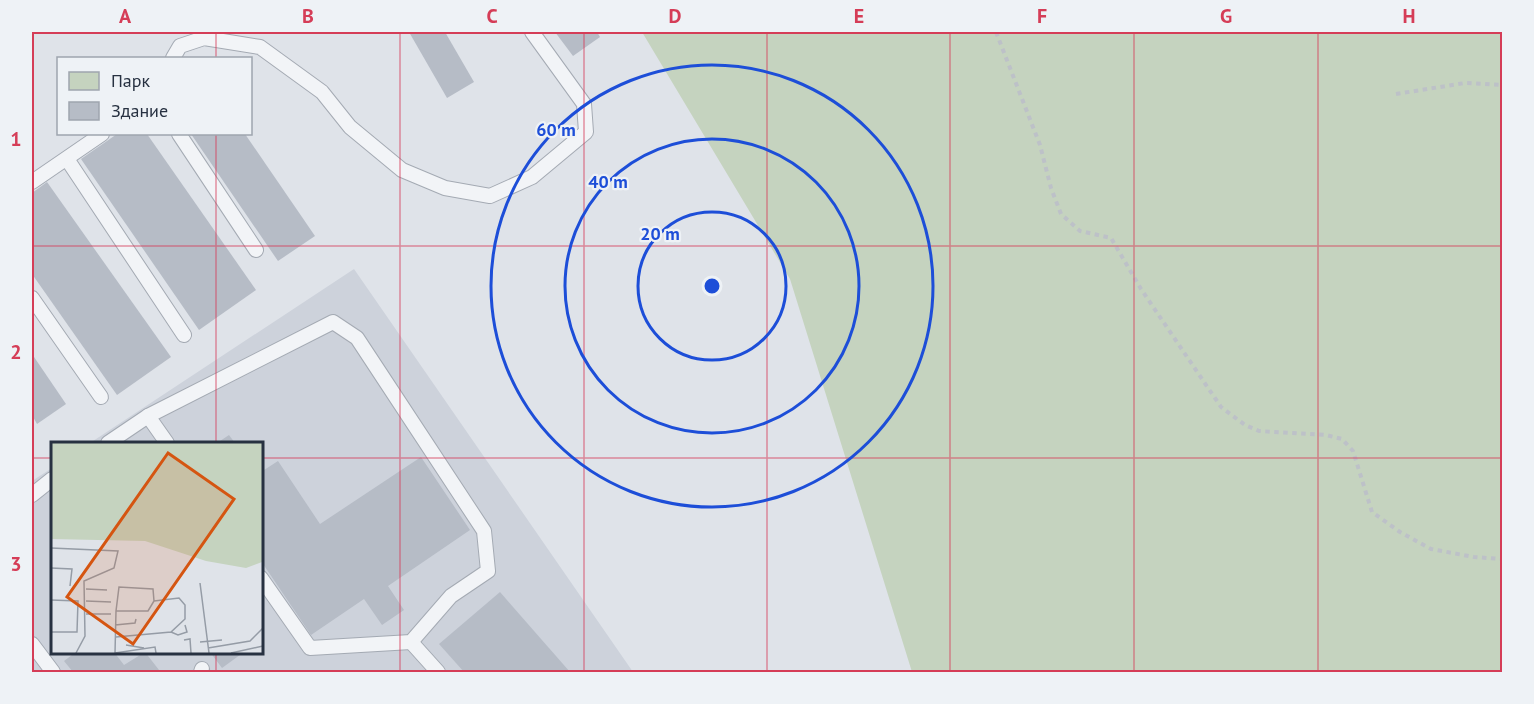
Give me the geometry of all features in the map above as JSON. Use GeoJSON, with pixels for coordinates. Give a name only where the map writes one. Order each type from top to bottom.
{"type":"FeatureCollection","features":[{"type":"Feature","properties":{"kind":"lane"},"geometry":{"type":"LineString","coordinates":[[174,57],[180,46],[204,38],[260,47],[322,92],[350,127],[402,170],[445,189],[490,196],[532,177],[586,132],[584,104],[532,32]]}},
{"type":"Feature","properties":{"kind":"lane"},"geometry":{"type":"LineString","coordinates":[[32,182],[101,135]]}},
{"type":"Feature","properties":{"kind":"lane"},"geometry":{"type":"LineString","coordinates":[[180,135],[256,250]]}},
{"type":"Feature","properties":{"kind":"lane"},"geometry":{"type":"LineString","coordinates":[[67,159],[184,335]]}},
{"type":"Feature","properties":{"kind":"lane"},"geometry":{"type":"LineString","coordinates":[[32,298],[101,398]]}},
{"type":"Feature","properties":{"kind":"lane"},"geometry":{"type":"LineString","coordinates":[[109,442],[148,416],[333,322],[357,339],[484,531],[488,571],[451,596],[411,642],[310,648],[262,579]]}},
{"type":"Feature","properties":{"kind":"lane"},"geometry":{"type":"LineString","coordinates":[[148,416],[166,442]]}},
{"type":"Feature","properties":{"kind":"lane"},"geometry":{"type":"LineString","coordinates":[[32,495],[50,485]]}},
{"type":"Feature","properties":{"kind":"lane"},"geometry":{"type":"LineString","coordinates":[[411,642],[438,672]]}},
{"type":"Feature","properties":{"kind":"lane"},"geometry":{"type":"LineString","coordinates":[[32,645],[53,672]]}},
{"type":"Feature","properties":{"kind":"path"},"geometry":{"type":"LineString","coordinates":[[996,32],[1040,145],[1051,188],[1061,214],[1080,231],[1111,238],[1141,289],[1221,407],[1245,425],[1259,431],[1326,435],[1342,439],[1353,451],[1372,512],[1400,532],[1431,549],[1474,557],[1503,559]]}},
{"type":"Feature","properties":{"kind":"path"},"geometry":{"type":"LineString","coordinates":[[1396,94],[1465,83],[1503,85]]}},
{"type":"Feature","properties":{"kind":"shaded area"},"geometry":{"type":"Polygon","coordinates":[[[354,269],[633,672],[32,672],[32,481],[51,469],[51,653],[262,653],[262,442],[92,442],[354,269]]]}},
{"type":"Feature","properties":{"kind":"green space"},"geometry":{"type":"Polygon","coordinates":[[[642,32],[1502,32],[1502,672],[912,672],[790,279],[642,32]]]}},
{"type":"Feature","properties":{"kind":"building"},"geometry":{"type":"Polygon","coordinates":[[[409,32],[445,32],[474,82],[447,98],[409,32]]]}},
{"type":"Feature","properties":{"kind":"building"},"geometry":{"type":"Polygon","coordinates":[[[555,32],[597,32],[600,37],[573,56],[555,32]]]}},
{"type":"Feature","properties":{"kind":"building"},"geometry":{"type":"Polygon","coordinates":[[[116,135],[148,135],[256,290],[199,330],[81,159],[116,135]]]}},
{"type":"Feature","properties":{"kind":"building"},"geometry":{"type":"Polygon","coordinates":[[[192,135],[246,135],[315,236],[278,261],[192,135]]]}},
{"type":"Feature","properties":{"kind":"building"},"geometry":{"type":"Polygon","coordinates":[[[47,182],[171,357],[117,395],[32,274],[32,193],[47,182]]]}},
{"type":"Feature","properties":{"kind":"building"},"geometry":{"type":"Polygon","coordinates":[[[32,354],[66,404],[37,424],[32,415],[32,354]]]}},
{"type":"Feature","properties":{"kind":"building"},"geometry":{"type":"Polygon","coordinates":[[[229,435],[234,442],[218,442],[229,435]]]}},
{"type":"Feature","properties":{"kind":"building"},"geometry":{"type":"Polygon","coordinates":[[[421,457],[470,530],[388,586],[404,610],[382,625],[364,599],[311,635],[262,562],[262,471],[278,461],[320,524],[421,457]]]}},
{"type":"Feature","properties":{"kind":"building"},"geometry":{"type":"Polygon","coordinates":[[[500,592],[570,672],[464,672],[439,644],[500,592]]]}},
{"type":"Feature","properties":{"kind":"building"},"geometry":{"type":"Polygon","coordinates":[[[75,653],[115,653],[124,665],[146,653],[159,670],[156,672],[73,672],[64,661],[75,653]]]}},
{"type":"Feature","properties":{"kind":"building"},"geometry":{"type":"Polygon","coordinates":[[[211,653],[243,653],[222,668],[211,653]]]}}]}
